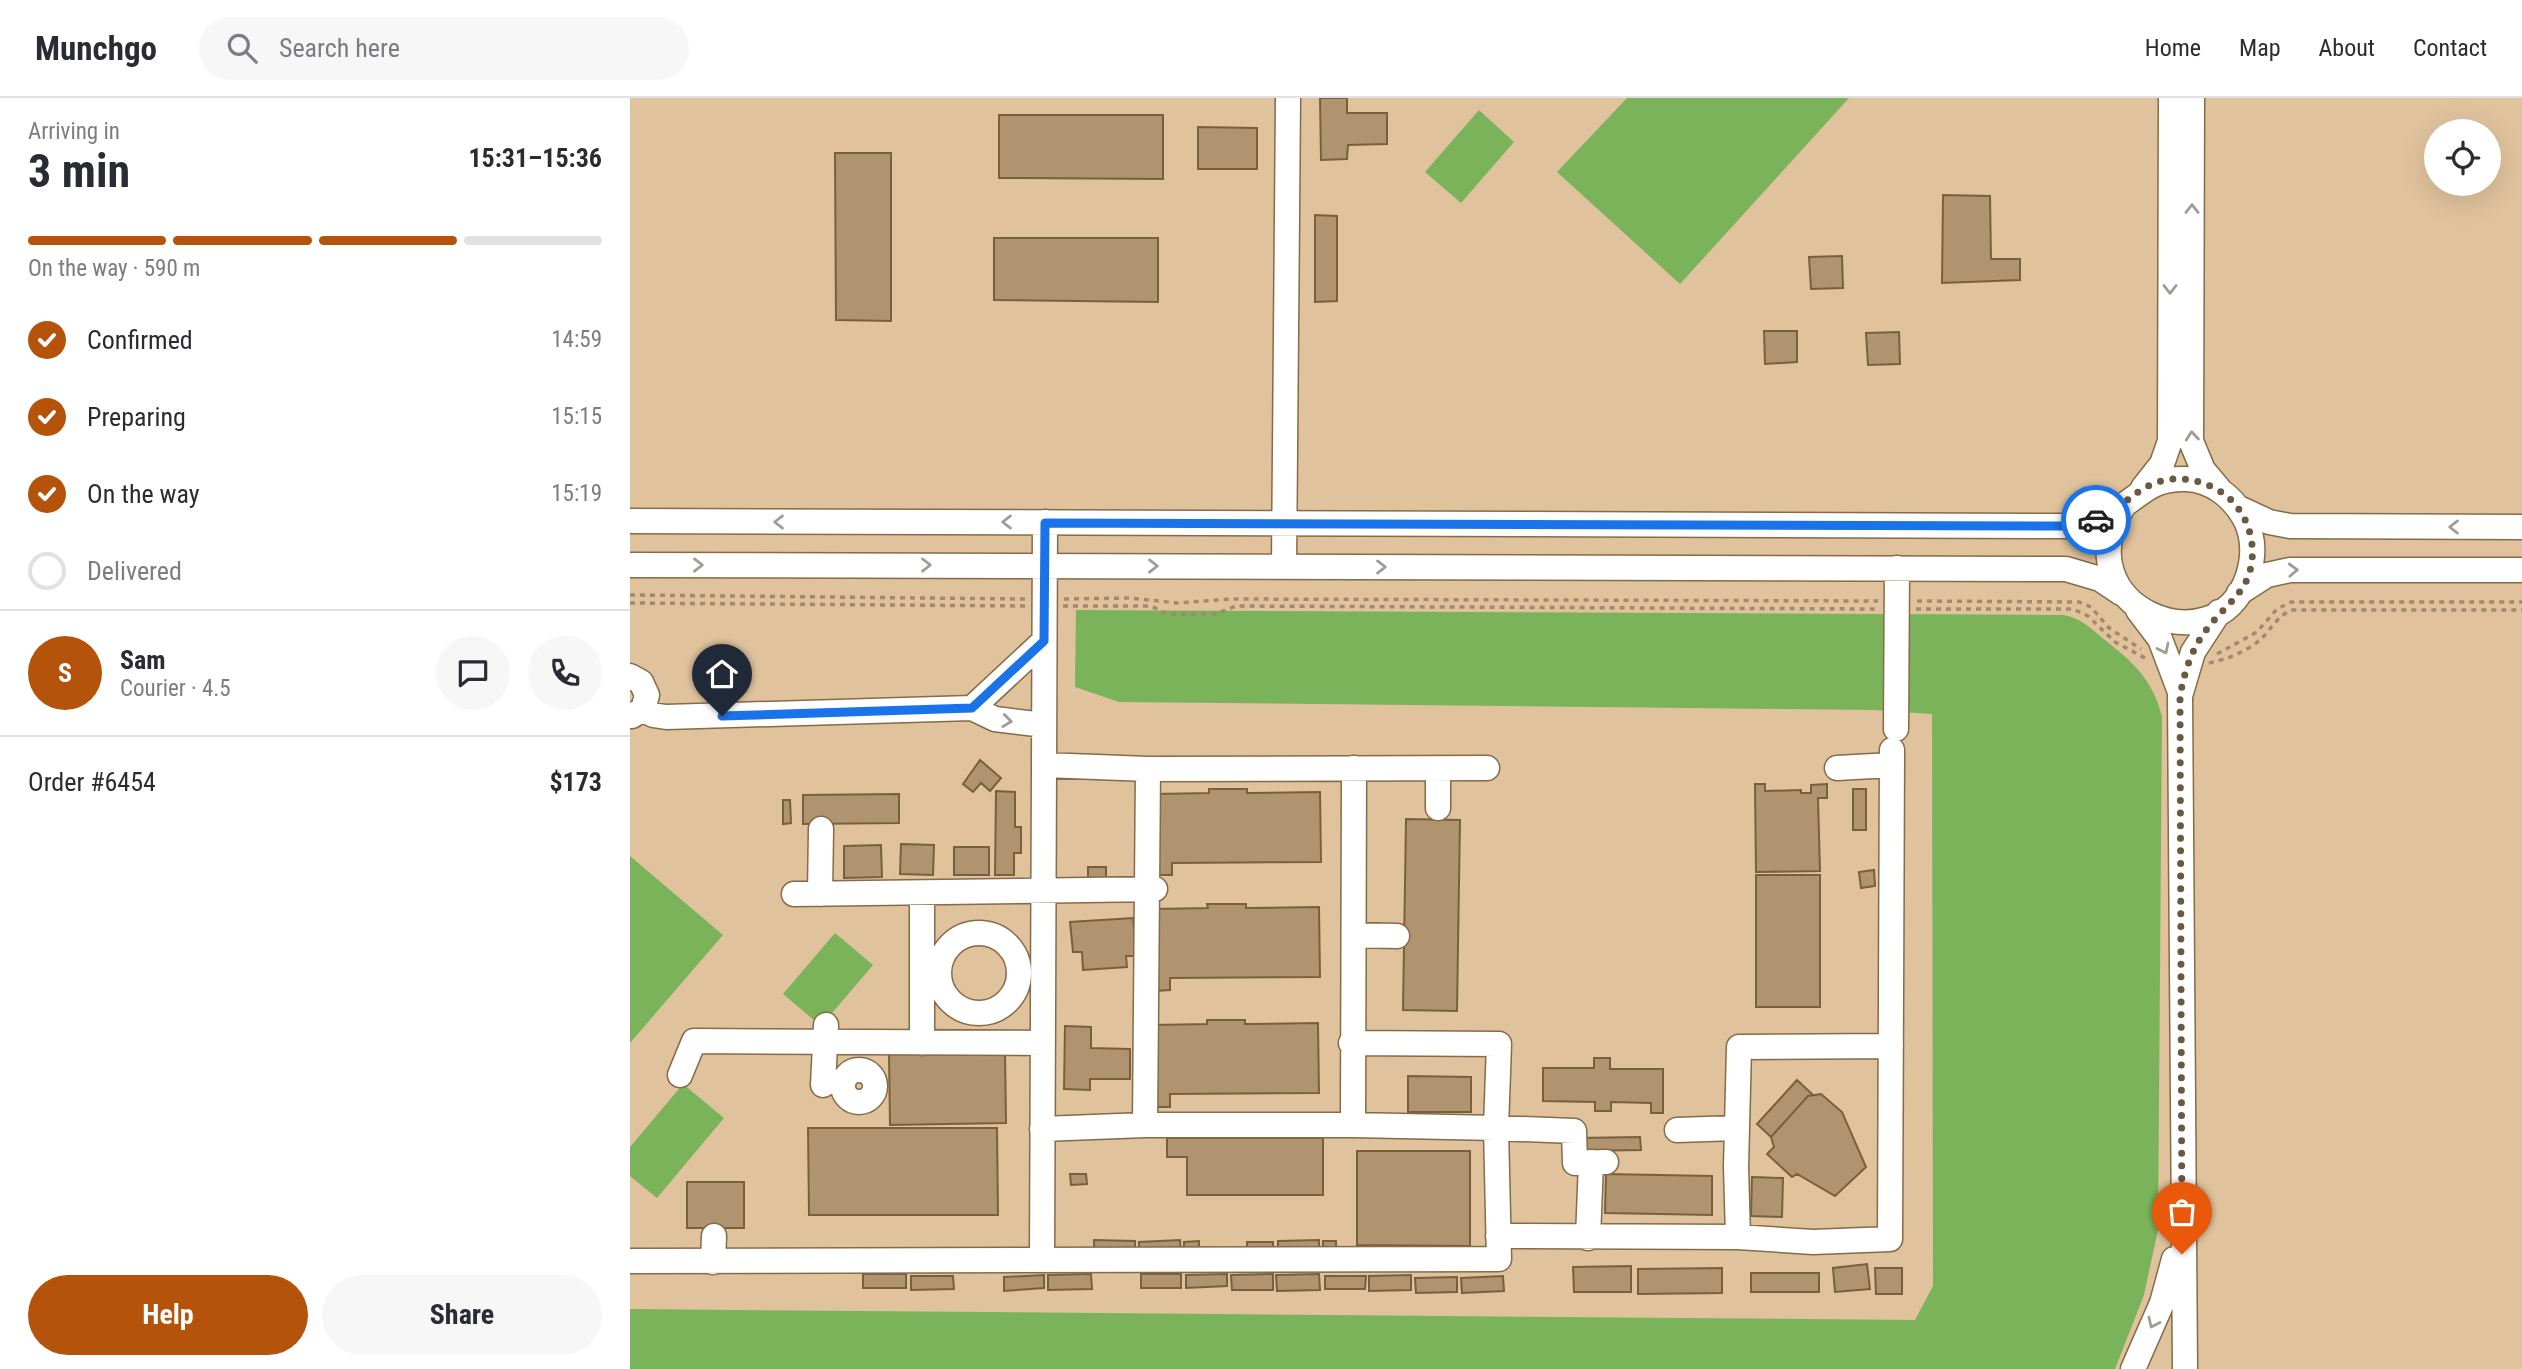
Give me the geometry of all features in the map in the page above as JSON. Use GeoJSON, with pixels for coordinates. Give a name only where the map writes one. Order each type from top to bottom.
{"type":"FeatureCollection","features":[{"type":"Feature","properties":{"kind":"street"},"geometry":{"type":"LineString","coordinates":[[1284,567],[1288,98]]}},
{"type":"Feature","properties":{"kind":"street"},"geometry":{"type":"LineString","coordinates":[[2171,98],[2170,441],[2162,464],[2115,520],[2108,553],[2118,587],[2180,661],[2185,1369]]}},
{"type":"Feature","properties":{"kind":"street"},"geometry":{"type":"LineString","coordinates":[[2180,661],[2245,583],[2251,564],[2252,545],[2248,526],[2232,501],[2203,470],[2191,441],[2192,98]]}},
{"type":"Feature","properties":{"kind":"street"},"geometry":{"type":"LineString","coordinates":[[630,521],[2066,526],[2100,518],[2154,483],[2191,479],[2209,484],[2269,522],[2290,526],[2522,527]]}},
{"type":"Feature","properties":{"kind":"street"},"geometry":{"type":"LineString","coordinates":[[1042,1259],[1045,523]]}},
{"type":"Feature","properties":{"kind":"street"},"geometry":{"type":"LineString","coordinates":[[630,565],[2066,569],[2100,579],[2133,604],[2169,622],[2186,623],[2227,606],[2257,579],[2290,570],[2522,570]]}},
{"type":"Feature","properties":{"kind":"street"},"geometry":{"type":"LineString","coordinates":[[1498,1236],[1738,1237],[1813,1242],[1890,1239],[1897,568]]}},
{"type":"Feature","properties":{"kind":"street"},"geometry":{"type":"LineString","coordinates":[[972,708],[1044,641]]}},
{"type":"Feature","properties":{"kind":"street"},"geometry":{"type":"LineString","coordinates":[[630,676],[645,688],[647,695],[636,712],[666,717],[972,708],[995,719],[1044,725]]}},
{"type":"Feature","properties":{"kind":"street"},"geometry":{"type":"LineString","coordinates":[[1837,768],[1894,748]]}},
{"type":"Feature","properties":{"kind":"street"},"geometry":{"type":"LineString","coordinates":[[1044,765],[1148,769],[1488,768]]}},
{"type":"Feature","properties":{"kind":"street"},"geometry":{"type":"LineString","coordinates":[[1353,1125],[1351,1043],[1354,768]]}},
{"type":"Feature","properties":{"kind":"street"},"geometry":{"type":"LineString","coordinates":[[1144,1125],[1150,889],[1148,769]]}},
{"type":"Feature","properties":{"kind":"street"},"geometry":{"type":"LineString","coordinates":[[1438,769],[1438,808]]}},
{"type":"Feature","properties":{"kind":"street"},"geometry":{"type":"LineString","coordinates":[[820,894],[821,829]]}},
{"type":"Feature","properties":{"kind":"street"},"geometry":{"type":"LineString","coordinates":[[794,894],[1150,889]]}},
{"type":"Feature","properties":{"kind":"street"},"geometry":{"type":"LineString","coordinates":[[922,893],[922,1043]]}},
{"type":"Feature","properties":{"kind":"street"},"geometry":{"type":"LineString","coordinates":[[1008,946],[1019,971],[1014,994],[1006,1004],[983,1013],[971,1013],[953,1003],[942,989],[939,977],[945,952],[953,943],[977,933],[989,934],[1008,946],[1043,946]]}},
{"type":"Feature","properties":{"kind":"street"},"geometry":{"type":"LineString","coordinates":[[1354,935],[1397,936]]}},
{"type":"Feature","properties":{"kind":"street"},"geometry":{"type":"LineString","coordinates":[[953,1003],[953,1043]]}},
{"type":"Feature","properties":{"kind":"street"},"geometry":{"type":"LineString","coordinates":[[680,1075],[694,1041],[825,1034],[922,1043],[1043,1043]]}},
{"type":"Feature","properties":{"kind":"street"},"geometry":{"type":"LineString","coordinates":[[824,1085],[825,1034]]}},
{"type":"Feature","properties":{"kind":"street"},"geometry":{"type":"LineString","coordinates":[[630,1261],[1499,1259],[1496,1128],[1499,1044],[1351,1043]]}},
{"type":"Feature","properties":{"kind":"street"},"geometry":{"type":"LineString","coordinates":[[1738,1237],[1742,1202],[1729,1168],[1736,1128],[1739,1046],[1891,1046]]}},
{"type":"Feature","properties":{"kind":"street"},"geometry":{"type":"LineString","coordinates":[[1042,1129],[1144,1125],[1353,1125],[1574,1131],[1575,1163],[1598,1162],[1588,1238]]}},
{"type":"Feature","properties":{"kind":"street"},"geometry":{"type":"LineString","coordinates":[[1690,1137],[1736,1128]]}},
{"type":"Feature","properties":{"kind":"street"},"geometry":{"type":"LineString","coordinates":[[2133,1369],[2167,1287],[2182,1210]]}},
{"type":"Feature","properties":{"kind":"street"},"geometry":{"type":"LineString","coordinates":[[713,1262],[714,1236]]}},
{"type":"Feature","properties":{"kind":"path"},"geometry":{"type":"LineString","coordinates":[[630,595],[1151,606],[1167,614],[1215,614],[1236,606],[1896,605],[2079,602],[2091,607],[2109,628],[2146,653],[2180,661],[2216,655],[2238,644],[2257,632],[2277,609],[2291,602],[2522,602]]}},
{"type":"Feature","properties":{"kind":"path"},"geometry":{"type":"LineString","coordinates":[[630,603],[1044,603],[1130,598],[1177,603],[1232,599],[2073,609],[2088,616],[2131,653],[2213,663],[2240,653],[2260,640],[2285,612],[2293,610],[2522,610]]}},
{"type":"Feature","properties":{"kind":"green space"},"geometry":{"type":"Polygon","coordinates":[[[1627,98],[1849,98],[1680,284],[1557,172],[1627,98]]]}},
{"type":"Feature","properties":{"kind":"green space"},"geometry":{"type":"Polygon","coordinates":[[[1479,110],[1514,142],[1461,203],[1425,172],[1479,110]]]}},
{"type":"Feature","properties":{"kind":"green space"},"geometry":{"type":"Polygon","coordinates":[[[1076,610],[2064,615],[2086,625],[2141,673],[2148,682],[2162,717],[2158,1230],[2144,1295],[2115,1369],[630,1369],[630,1309],[1915,1320],[1933,1286],[1932,714],[1874,710],[1119,702],[1075,687],[1076,610]]]}},
{"type":"Feature","properties":{"kind":"green space"},"geometry":{"type":"Polygon","coordinates":[[[630,856],[723,935],[630,1043],[630,856]]]}},
{"type":"Feature","properties":{"kind":"green space"},"geometry":{"type":"Polygon","coordinates":[[[835,933],[873,965],[821,1026],[783,994],[835,933]]]}},
{"type":"Feature","properties":{"kind":"green space"},"geometry":{"type":"Polygon","coordinates":[[[683,1084],[724,1118],[657,1198],[630,1176],[630,1147],[683,1084]]]}},
{"type":"Feature","properties":{"kind":"building"},"geometry":{"type":"Polygon","coordinates":[[[1320,98],[1347,98],[1347,113],[1387,113],[1387,144],[1348,145],[1347,159],[1321,160],[1320,98]]]}},
{"type":"Feature","properties":{"kind":"building"},"geometry":{"type":"Polygon","coordinates":[[[999,115],[1163,115],[1163,179],[999,178],[999,115]]]}},
{"type":"Feature","properties":{"kind":"building"},"geometry":{"type":"Polygon","coordinates":[[[1198,127],[1257,128],[1257,169],[1198,169],[1198,127]]]}},
{"type":"Feature","properties":{"kind":"building"},"geometry":{"type":"Polygon","coordinates":[[[835,153],[891,153],[891,321],[836,320],[835,153]]]}},
{"type":"Feature","properties":{"kind":"building"},"geometry":{"type":"Polygon","coordinates":[[[1943,195],[1990,196],[1991,259],[2020,259],[2020,280],[1942,283],[1943,195]]]}},
{"type":"Feature","properties":{"kind":"building"},"geometry":{"type":"Polygon","coordinates":[[[1315,215],[1337,216],[1337,301],[1315,302],[1315,215]]]}},
{"type":"Feature","properties":{"kind":"building"},"geometry":{"type":"Polygon","coordinates":[[[994,238],[1158,238],[1158,302],[994,300],[994,238]]]}},
{"type":"Feature","properties":{"kind":"building"},"geometry":{"type":"Polygon","coordinates":[[[1842,256],[1843,288],[1811,289],[1809,257],[1842,256]]]}},
{"type":"Feature","properties":{"kind":"building"},"geometry":{"type":"Polygon","coordinates":[[[1764,331],[1797,331],[1797,362],[1765,364],[1764,331]]]}},
{"type":"Feature","properties":{"kind":"building"},"geometry":{"type":"Polygon","coordinates":[[[1899,332],[1900,364],[1868,365],[1866,333],[1899,332]]]}},
{"type":"Feature","properties":{"kind":"building"},"geometry":{"type":"Polygon","coordinates":[[[980,760],[1001,778],[990,791],[981,783],[973,792],[963,784],[980,760]]]}},
{"type":"Feature","properties":{"kind":"building"},"geometry":{"type":"Polygon","coordinates":[[[1755,784],[1765,784],[1765,791],[1801,790],[1801,793],[1811,793],[1811,785],[1827,784],[1827,798],[1818,798],[1820,871],[1756,872],[1755,784]]]}},
{"type":"Feature","properties":{"kind":"building"},"geometry":{"type":"Polygon","coordinates":[[[1209,789],[1247,789],[1247,793],[1320,792],[1321,862],[1172,863],[1172,875],[1157,875],[1156,794],[1209,793],[1209,789]]]}},
{"type":"Feature","properties":{"kind":"building"},"geometry":{"type":"Polygon","coordinates":[[[1853,789],[1866,789],[1866,830],[1853,830],[1853,789]]]}},
{"type":"Feature","properties":{"kind":"building"},"geometry":{"type":"Polygon","coordinates":[[[996,791],[1015,792],[1015,827],[1021,827],[1021,853],[1014,853],[1014,875],[995,875],[996,791]]]}},
{"type":"Feature","properties":{"kind":"building"},"geometry":{"type":"Polygon","coordinates":[[[899,794],[899,823],[803,824],[803,795],[899,794]]]}},
{"type":"Feature","properties":{"kind":"building"},"geometry":{"type":"Polygon","coordinates":[[[783,800],[790,800],[791,823],[783,824],[783,800]]]}},
{"type":"Feature","properties":{"kind":"building"},"geometry":{"type":"Polygon","coordinates":[[[1406,819],[1460,820],[1457,1011],[1403,1010],[1406,819]]]}},
{"type":"Feature","properties":{"kind":"building"},"geometry":{"type":"Polygon","coordinates":[[[901,844],[934,845],[933,875],[900,874],[901,844]]]}},
{"type":"Feature","properties":{"kind":"building"},"geometry":{"type":"Polygon","coordinates":[[[881,845],[882,877],[844,878],[844,846],[881,845]]]}},
{"type":"Feature","properties":{"kind":"building"},"geometry":{"type":"Polygon","coordinates":[[[954,847],[989,847],[989,875],[954,875],[954,847]]]}},
{"type":"Feature","properties":{"kind":"building"},"geometry":{"type":"Polygon","coordinates":[[[1088,867],[1106,867],[1106,888],[1088,888],[1088,867]]]}},
{"type":"Feature","properties":{"kind":"building"},"geometry":{"type":"Polygon","coordinates":[[[1874,870],[1875,886],[1861,888],[1859,872],[1874,870]]]}},
{"type":"Feature","properties":{"kind":"building"},"geometry":{"type":"Polygon","coordinates":[[[1756,875],[1820,875],[1820,1007],[1756,1007],[1756,875]]]}},
{"type":"Feature","properties":{"kind":"building"},"geometry":{"type":"Polygon","coordinates":[[[1207,904],[1246,904],[1246,908],[1319,907],[1320,977],[1170,978],[1170,990],[1155,991],[1154,909],[1208,908],[1207,904]]]}},
{"type":"Feature","properties":{"kind":"building"},"geometry":{"type":"Polygon","coordinates":[[[1133,918],[1136,956],[1126,956],[1127,967],[1083,970],[1082,952],[1073,952],[1070,922],[1133,918]]]}},
{"type":"Feature","properties":{"kind":"building"},"geometry":{"type":"Polygon","coordinates":[[[1207,1020],[1245,1020],[1245,1024],[1318,1023],[1319,1093],[1170,1094],[1170,1107],[1155,1107],[1154,1025],[1207,1024],[1207,1020]]]}},
{"type":"Feature","properties":{"kind":"building"},"geometry":{"type":"Polygon","coordinates":[[[1065,1026],[1091,1027],[1091,1048],[1130,1049],[1130,1079],[1090,1079],[1090,1090],[1064,1089],[1065,1026]]]}},
{"type":"Feature","properties":{"kind":"building"},"geometry":{"type":"Polygon","coordinates":[[[1005,1052],[1006,1123],[890,1125],[889,1054],[1005,1052]]]}},
{"type":"Feature","properties":{"kind":"building"},"geometry":{"type":"Polygon","coordinates":[[[1594,1058],[1610,1058],[1610,1069],[1663,1069],[1663,1113],[1651,1113],[1651,1103],[1611,1102],[1611,1111],[1595,1111],[1595,1102],[1543,1101],[1543,1068],[1594,1068],[1594,1058]]]}},
{"type":"Feature","properties":{"kind":"building"},"geometry":{"type":"Polygon","coordinates":[[[1408,1076],[1471,1077],[1471,1112],[1408,1112],[1408,1076]]]}},
{"type":"Feature","properties":{"kind":"building"},"geometry":{"type":"Polygon","coordinates":[[[1797,1080],[1813,1095],[1808,1096],[1771,1137],[1757,1124],[1797,1080]]]}},
{"type":"Feature","properties":{"kind":"building"},"geometry":{"type":"Polygon","coordinates":[[[1821,1094],[1842,1112],[1866,1167],[1835,1196],[1797,1174],[1792,1177],[1767,1154],[1774,1147],[1771,1137],[1808,1096],[1821,1094]]]}},
{"type":"Feature","properties":{"kind":"building"},"geometry":{"type":"Polygon","coordinates":[[[808,1128],[997,1128],[998,1215],[809,1215],[808,1128]]]}},
{"type":"Feature","properties":{"kind":"building"},"geometry":{"type":"Polygon","coordinates":[[[1640,1137],[1641,1150],[1578,1151],[1578,1138],[1640,1137]]]}},
{"type":"Feature","properties":{"kind":"building"},"geometry":{"type":"Polygon","coordinates":[[[1167,1138],[1323,1138],[1323,1195],[1187,1195],[1187,1157],[1167,1157],[1167,1138]]]}},
{"type":"Feature","properties":{"kind":"building"},"geometry":{"type":"Polygon","coordinates":[[[1357,1151],[1470,1151],[1470,1246],[1357,1245],[1357,1151]]]}},
{"type":"Feature","properties":{"kind":"building"},"geometry":{"type":"Polygon","coordinates":[[[1070,1174],[1086,1174],[1087,1184],[1071,1185],[1070,1174]]]}},
{"type":"Feature","properties":{"kind":"building"},"geometry":{"type":"Polygon","coordinates":[[[1606,1174],[1712,1176],[1712,1215],[1605,1213],[1606,1174]]]}},
{"type":"Feature","properties":{"kind":"building"},"geometry":{"type":"Polygon","coordinates":[[[1752,1177],[1783,1178],[1782,1217],[1751,1216],[1752,1177]]]}},
{"type":"Feature","properties":{"kind":"building"},"geometry":{"type":"Polygon","coordinates":[[[687,1182],[744,1182],[744,1228],[687,1228],[687,1182]]]}},
{"type":"Feature","properties":{"kind":"building"},"geometry":{"type":"Polygon","coordinates":[[[1094,1240],[1135,1241],[1135,1255],[1094,1254],[1094,1240]]]}},
{"type":"Feature","properties":{"kind":"building"},"geometry":{"type":"Polygon","coordinates":[[[1180,1240],[1181,1255],[1139,1256],[1139,1242],[1180,1240]]]}},
{"type":"Feature","properties":{"kind":"building"},"geometry":{"type":"Polygon","coordinates":[[[1319,1240],[1319,1254],[1278,1255],[1278,1241],[1319,1240]]]}},
{"type":"Feature","properties":{"kind":"building"},"geometry":{"type":"Polygon","coordinates":[[[1199,1241],[1199,1255],[1184,1254],[1184,1242],[1199,1241]]]}},
{"type":"Feature","properties":{"kind":"building"},"geometry":{"type":"Polygon","coordinates":[[[1323,1241],[1336,1241],[1336,1254],[1323,1254],[1323,1241]]]}},
{"type":"Feature","properties":{"kind":"building"},"geometry":{"type":"Polygon","coordinates":[[[1247,1242],[1273,1242],[1273,1255],[1247,1254],[1247,1242]]]}},
{"type":"Feature","properties":{"kind":"building"},"geometry":{"type":"Polygon","coordinates":[[[1867,1264],[1870,1289],[1835,1292],[1833,1268],[1867,1264]]]}},
{"type":"Feature","properties":{"kind":"building"},"geometry":{"type":"Polygon","coordinates":[[[1631,1266],[1631,1292],[1574,1292],[1573,1267],[1631,1266]]]}},
{"type":"Feature","properties":{"kind":"building"},"geometry":{"type":"Polygon","coordinates":[[[1722,1268],[1722,1293],[1638,1294],[1638,1269],[1722,1268]]]}},
{"type":"Feature","properties":{"kind":"building"},"geometry":{"type":"Polygon","coordinates":[[[1875,1268],[1902,1268],[1902,1294],[1876,1294],[1875,1268]]]}},
{"type":"Feature","properties":{"kind":"building"},"geometry":{"type":"Polygon","coordinates":[[[1751,1273],[1819,1273],[1819,1292],[1751,1292],[1751,1273]]]}},
{"type":"Feature","properties":{"kind":"building"},"geometry":{"type":"Polygon","coordinates":[[[863,1274],[906,1274],[906,1288],[863,1288],[863,1274]]]}},
{"type":"Feature","properties":{"kind":"building"},"geometry":{"type":"Polygon","coordinates":[[[1091,1274],[1092,1289],[1048,1290],[1048,1275],[1091,1274]]]}},
{"type":"Feature","properties":{"kind":"building"},"geometry":{"type":"Polygon","coordinates":[[[1141,1274],[1181,1274],[1181,1288],[1141,1288],[1141,1274]]]}},
{"type":"Feature","properties":{"kind":"building"},"geometry":{"type":"Polygon","coordinates":[[[1227,1274],[1227,1286],[1186,1288],[1186,1275],[1227,1274]]]}},
{"type":"Feature","properties":{"kind":"building"},"geometry":{"type":"Polygon","coordinates":[[[1273,1274],[1273,1290],[1232,1290],[1231,1275],[1273,1274]]]}},
{"type":"Feature","properties":{"kind":"building"},"geometry":{"type":"Polygon","coordinates":[[[1319,1274],[1320,1290],[1277,1291],[1276,1275],[1319,1274]]]}},
{"type":"Feature","properties":{"kind":"building"},"geometry":{"type":"Polygon","coordinates":[[[1044,1275],[1044,1288],[1004,1291],[1004,1277],[1044,1275]]]}},
{"type":"Feature","properties":{"kind":"building"},"geometry":{"type":"Polygon","coordinates":[[[1411,1275],[1411,1290],[1369,1291],[1369,1276],[1411,1275]]]}},
{"type":"Feature","properties":{"kind":"building"},"geometry":{"type":"Polygon","coordinates":[[[911,1276],[953,1276],[954,1289],[911,1290],[911,1276]]]}},
{"type":"Feature","properties":{"kind":"building"},"geometry":{"type":"Polygon","coordinates":[[[1325,1276],[1366,1276],[1365,1289],[1325,1289],[1325,1276]]]}},
{"type":"Feature","properties":{"kind":"building"},"geometry":{"type":"Polygon","coordinates":[[[1503,1276],[1504,1291],[1462,1293],[1461,1278],[1503,1276]]]}},
{"type":"Feature","properties":{"kind":"building"},"geometry":{"type":"Polygon","coordinates":[[[1457,1277],[1457,1292],[1416,1293],[1415,1278],[1457,1277]]]}},
{"type":"Feature","properties":{"kind":"way so far"},"geometry":{"type":"LineString","coordinates":[[2096,520],[2124,505],[2138,492],[2154,483],[2191,479],[2209,484],[2225,494],[2239,508],[2248,526],[2252,545],[2251,564],[2245,583],[2201,637],[2187,666],[2180,696],[2182,1254]]}},
{"type":"Feature","properties":{"kind":"route"},"geometry":{"type":"LineString","coordinates":[[722,716],[972,708],[1044,641],[1045,523],[2066,526],[2096,520]]}}]}
